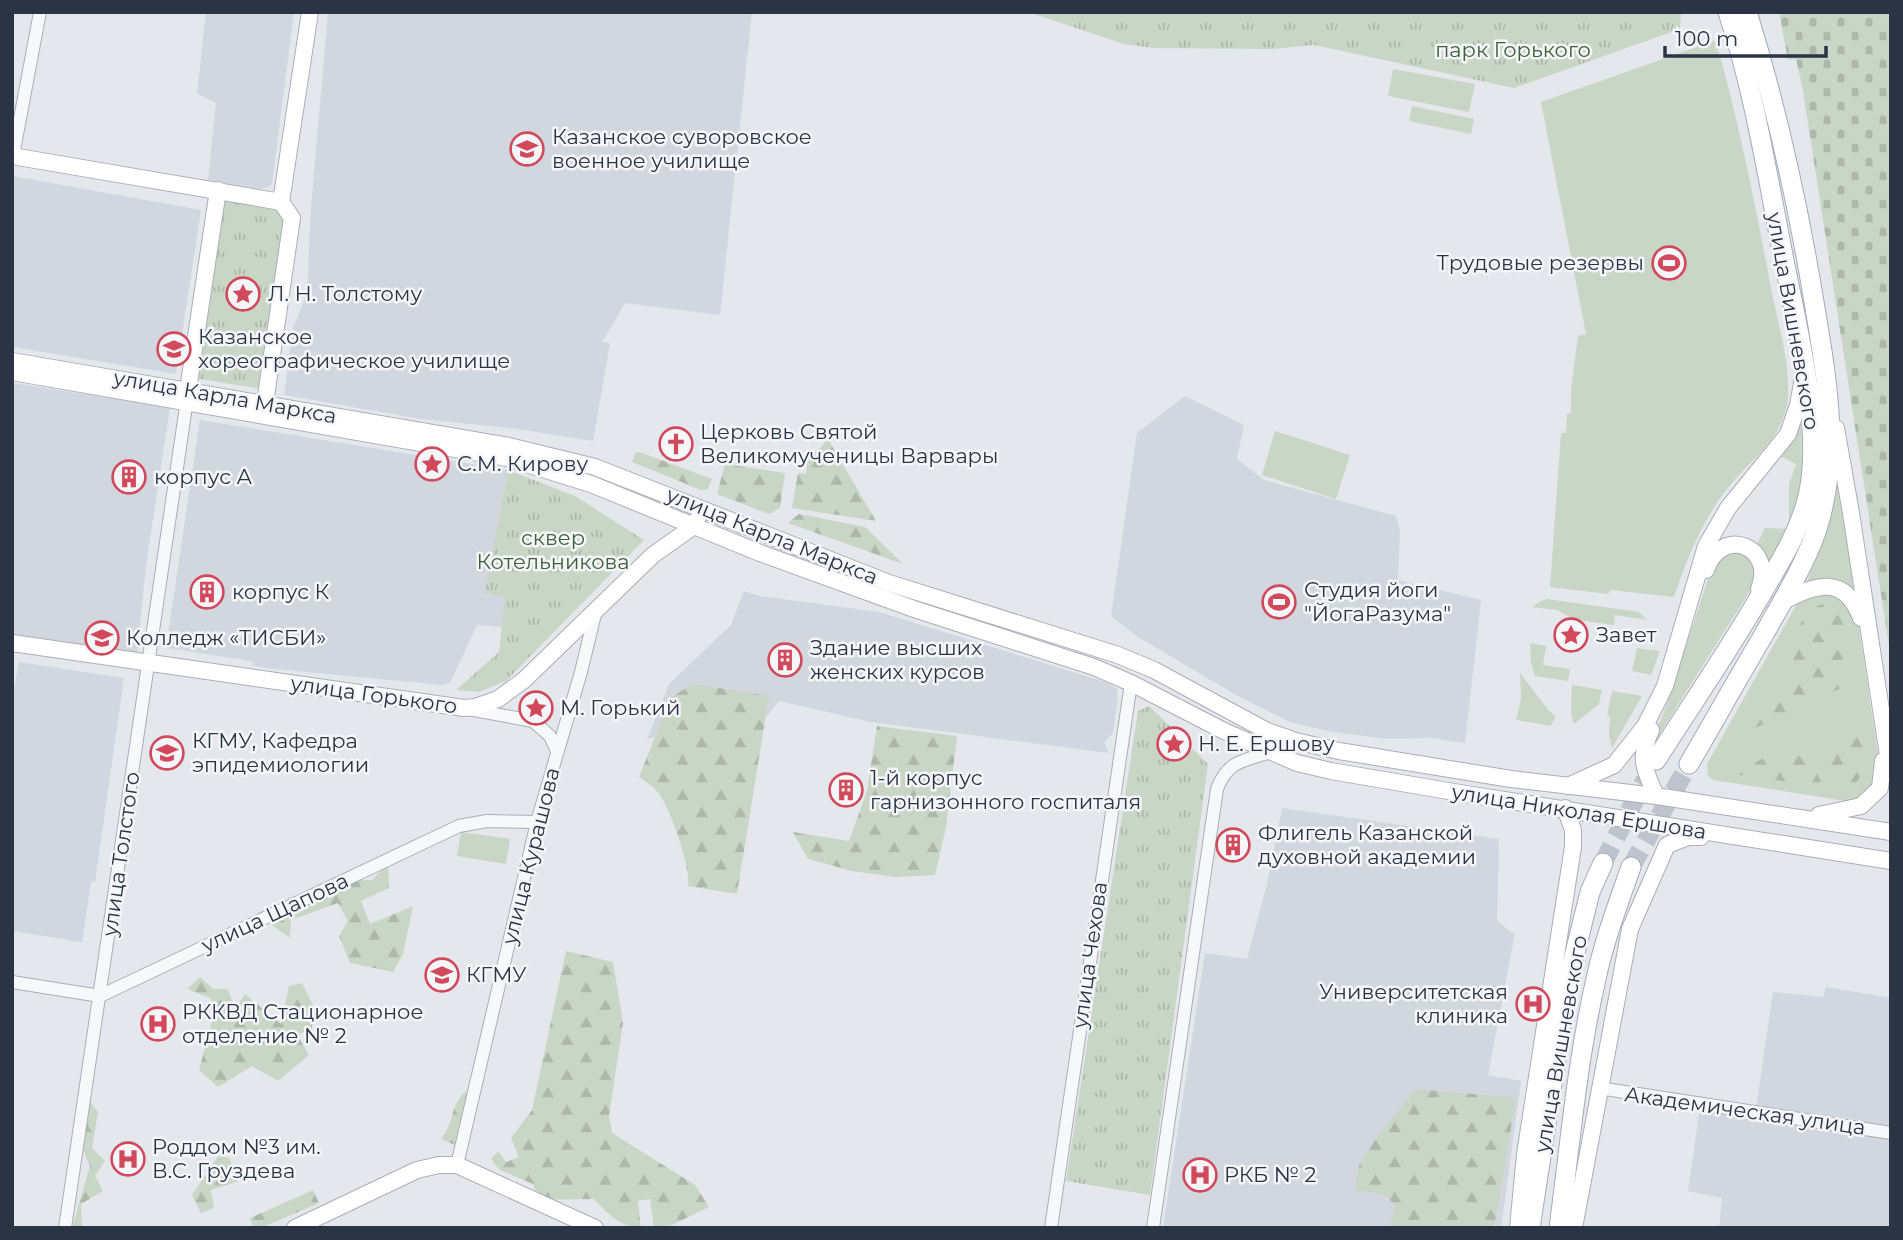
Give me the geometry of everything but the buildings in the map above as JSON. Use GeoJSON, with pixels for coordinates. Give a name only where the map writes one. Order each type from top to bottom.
{"type":"FeatureCollection","features":[{"type":"Feature","properties":{"kind":"main road"},"geometry":{"type":"LineString","coordinates":[[265,404],[292,218],[281,202],[310,12]]}},
{"type":"Feature","properties":{"kind":"main road","name":"улица Вишневского"},"geometry":{"type":"LineString","coordinates":[[1656,760],[1744,626],[1801,521],[1808,498],[1813,445],[1804,369],[1761,144],[1728,12]]}},
{"type":"Feature","properties":{"kind":"main road","name":"улица Вишневского"},"geometry":{"type":"LineString","coordinates":[[1689,764],[1782,602],[1816,531],[1827,488],[1831,436],[1824,359],[1783,139],[1747,12]]}},
{"type":"Feature","properties":{"kind":"main road"},"geometry":{"type":"LineString","coordinates":[[13,156],[281,202]]}},
{"type":"Feature","properties":{"kind":"main road","name":"улица Толстого"},"geometry":{"type":"LineString","coordinates":[[187,396],[218,190]]}},
{"type":"Feature","properties":{"kind":"main road"},"geometry":{"type":"LineString","coordinates":[[1824,359],[1852,513],[1891,775]]}},
{"type":"Feature","properties":{"kind":"main road","name":"улица Карла Маркса"},"geometry":{"type":"LineString","coordinates":[[12,361],[507,458],[564,474],[760,553],[902,605],[1054,653],[1131,682],[1270,752]]}},
{"type":"Feature","properties":{"kind":"main road"},"geometry":{"type":"LineString","coordinates":[[1567,786],[1614,765],[1645,726],[1665,686],[1706,546],[1728,508],[1788,434],[1798,405],[1804,369]]}},
{"type":"Feature","properties":{"kind":"main road","name":"улица Карла Маркса"},"geometry":{"type":"LineString","coordinates":[[12,372],[265,404],[509,446],[595,467],[889,583],[1118,655],[1154,670],[1242,719],[1296,741],[1339,751],[1511,779]]}},
{"type":"Feature","properties":{"kind":"main road","name":"улица Горького"},"geometry":{"type":"LineString","coordinates":[[12,643],[464,708],[475,707],[498,699],[524,680],[653,555],[694,526],[704,509]]}},
{"type":"Feature","properties":{"kind":"main road"},"geometry":{"type":"LineString","coordinates":[[1656,796],[1644,767],[1643,747],[1670,688],[1710,560],[1717,551],[1730,545],[1746,547],[1754,553],[1763,570],[1763,580],[1744,626]]}},
{"type":"Feature","properties":{"kind":"main road"},"geometry":{"type":"LineString","coordinates":[[1782,602],[1806,589],[1826,586],[1843,592],[1857,606],[1864,627],[1883,758],[1880,788],[1861,806],[1824,815],[1794,816]]}},
{"type":"Feature","properties":{"kind":"main road","name":"улица Николая Ершова"},"geometry":{"type":"LineString","coordinates":[[1270,752],[1297,763],[1331,771],[1891,861]]}},
{"type":"Feature","properties":{"kind":"main road","name":"улица Николая Ершова"},"geometry":{"type":"LineString","coordinates":[[1511,779],[1656,796],[1891,832]]}},
{"type":"Feature","properties":{"kind":"main road"},"geometry":{"type":"LineString","coordinates":[[1518,1228],[1525,1154],[1573,847],[1573,830],[1565,808]]}},
{"type":"Feature","properties":{"kind":"main road"},"geometry":{"type":"LineString","coordinates":[[1574,1228],[1630,929],[1667,845],[1688,837],[1728,835]]}},
{"type":"Feature","properties":{"kind":"main road","name":"улица Вишневского"},"geometry":{"type":"LineString","coordinates":[[1530,1228],[1568,981],[1590,892],[1603,863]]}},
{"type":"Feature","properties":{"kind":"main road","name":"улица Вишневского"},"geometry":{"type":"LineString","coordinates":[[1559,1228],[1587,1023],[1606,941],[1631,867]]}},
{"type":"Feature","properties":{"kind":"main road"},"geometry":{"type":"LineString","coordinates":[[295,1228],[417,1170],[439,1165],[457,1165],[595,1228]]}},
{"type":"Feature","properties":{"kind":"street"},"geometry":{"type":"LineString","coordinates":[[13,156],[40,12]]}},
{"type":"Feature","properties":{"kind":"street","name":"улица Толстого"},"geometry":{"type":"LineString","coordinates":[[65,1228],[187,396]]}},
{"type":"Feature","properties":{"kind":"street","name":"улица Курашова"},"geometry":{"type":"LineString","coordinates":[[457,1165],[537,822],[596,610]]}},
{"type":"Feature","properties":{"kind":"street","name":"улица Чехова"},"geometry":{"type":"LineString","coordinates":[[1051,1228],[1131,682]]}},
{"type":"Feature","properties":{"kind":"street","name":"улица Курашова"},"geometry":{"type":"LineString","coordinates":[[464,708],[533,721],[550,736],[557,751]]}},
{"type":"Feature","properties":{"kind":"street"},"geometry":{"type":"LineString","coordinates":[[1153,1228],[1217,789],[1223,774],[1231,765],[1270,752]]}},
{"type":"Feature","properties":{"kind":"street","name":"улица Щапова"},"geometry":{"type":"LineString","coordinates":[[100,996],[459,826],[487,821],[537,822]]}},
{"type":"Feature","properties":{"kind":"street"},"geometry":{"type":"LineString","coordinates":[[12,982],[100,996]]}},
{"type":"Feature","properties":{"kind":"street","name":"Академическая улица"},"geometry":{"type":"LineString","coordinates":[[1599,1088],[1891,1133]]}},
{"type":"Feature","properties":{"kind":"shaded area"},"geometry":{"type":"Polygon","coordinates":[[[206,12],[294,12],[272,184],[268,187],[261,189],[208,180],[216,103],[197,93],[206,12]]]}},
{"type":"Feature","properties":{"kind":"shaded area","name":"Казанское суворовское военное училище"},"geometry":{"type":"Polygon","coordinates":[[[328,12],[752,12],[720,315],[625,303],[602,342],[610,343],[593,441],[511,428],[421,419],[284,395],[293,328],[307,293],[311,208],[328,12]]]}},
{"type":"Feature","properties":{"kind":"shaded area"},"geometry":{"type":"Polygon","coordinates":[[[12,176],[201,210],[176,374],[12,347],[12,176]]]}},
{"type":"Feature","properties":{"kind":"shaded area"},"geometry":{"type":"Polygon","coordinates":[[[12,383],[170,407],[146,565],[137,655],[12,634],[12,383]]]}},
{"type":"Feature","properties":{"kind":"shaded area"},"geometry":{"type":"Polygon","coordinates":[[[1185,396],[1244,425],[1237,459],[1264,480],[1396,516],[1400,532],[1398,580],[1481,600],[1465,743],[1430,738],[1386,739],[1327,731],[1290,722],[1236,695],[1138,637],[1111,616],[1137,433],[1185,396]]]}},
{"type":"Feature","properties":{"kind":"shaded area"},"geometry":{"type":"Polygon","coordinates":[[[200,420],[508,470],[486,593],[505,595],[502,627],[477,625],[450,683],[442,685],[265,668],[252,665],[252,661],[166,648],[200,420]]]}},
{"type":"Feature","properties":{"kind":"shaded area"},"geometry":{"type":"Polygon","coordinates":[[[744,591],[760,596],[879,612],[1105,682],[1117,689],[1118,698],[1113,733],[1104,742],[1109,753],[871,722],[779,701],[768,715],[723,719],[647,739],[669,684],[731,625],[744,591]]]}},
{"type":"Feature","properties":{"kind":"shaded area"},"geometry":{"type":"Polygon","coordinates":[[[19,662],[124,678],[95,882],[91,882],[82,942],[12,931],[12,699],[19,662]]]}},
{"type":"Feature","properties":{"kind":"shaded area"},"geometry":{"type":"Polygon","coordinates":[[[1282,808],[1499,839],[1497,920],[1510,932],[1515,933],[1488,1075],[1521,1081],[1501,1228],[1163,1228],[1205,953],[1247,959],[1267,884],[1282,808]]]}},
{"type":"Feature","properties":{"kind":"shaded area"},"geometry":{"type":"Polygon","coordinates":[[[1826,987],[1891,998],[1891,1228],[1719,1228],[1722,1198],[1688,1191],[1701,1101],[1756,1108],[1773,992],[1823,997],[1826,987]]]}},
{"type":"Feature","properties":{"kind":"green space","name":"парк Горького"},"geometry":{"type":"Polygon","coordinates":[[[1028,12],[1681,12],[1680,29],[1514,88],[1314,45],[1272,49],[1153,48],[1124,44],[1028,12]]]}},
{"type":"Feature","properties":{"kind":"green space"},"geometry":{"type":"Polygon","coordinates":[[[1779,12],[1891,12],[1891,659],[1803,91],[1796,59],[1788,60],[1779,12]]]}},
{"type":"Feature","properties":{"kind":"green space","name":"Трудовые резервы"},"geometry":{"type":"Polygon","coordinates":[[[1714,41],[1739,133],[1784,348],[1788,392],[1786,410],[1771,440],[1731,484],[1712,510],[1691,552],[1674,597],[1611,590],[1608,594],[1550,587],[1561,433],[1566,433],[1567,414],[1571,413],[1578,336],[1586,334],[1541,102],[1714,41]]]}},
{"type":"Feature","properties":{"kind":"green space"},"geometry":{"type":"Polygon","coordinates":[[[1393,69],[1475,84],[1469,112],[1388,96],[1393,69]]]}},
{"type":"Feature","properties":{"kind":"green space"},"geometry":{"type":"Polygon","coordinates":[[[1412,106],[1474,119],[1471,134],[1409,121],[1412,106]]]}},
{"type":"Feature","properties":{"kind":"green space"},"geometry":{"type":"Polygon","coordinates":[[[224,200],[277,210],[285,216],[262,389],[194,378],[224,200]]]}},
{"type":"Feature","properties":{"kind":"green space"},"geometry":{"type":"Polygon","coordinates":[[[1801,415],[1802,480],[1789,528],[1789,484],[1796,464],[1779,456],[1801,415]]]}},
{"type":"Feature","properties":{"kind":"green space"},"geometry":{"type":"Polygon","coordinates":[[[1275,431],[1350,455],[1336,499],[1262,475],[1275,431]]]}},
{"type":"Feature","properties":{"kind":"green space"},"geometry":{"type":"Polygon","coordinates":[[[828,439],[876,521],[792,508],[798,473],[806,474],[807,462],[828,439]]]}},
{"type":"Feature","properties":{"kind":"green space"},"geometry":{"type":"Polygon","coordinates":[[[636,452],[712,479],[708,489],[701,490],[632,462],[636,452]]]}},
{"type":"Feature","properties":{"kind":"green space"},"geometry":{"type":"Polygon","coordinates":[[[725,464],[785,473],[780,508],[769,514],[717,494],[725,464]]]}},
{"type":"Feature","properties":{"kind":"green space","name":"сквер Котельникова"},"geometry":{"type":"Polygon","coordinates":[[[508,470],[575,496],[644,540],[506,681],[479,692],[456,690],[499,652],[505,596],[485,593],[508,470]]]}},
{"type":"Feature","properties":{"kind":"green space"},"geometry":{"type":"Polygon","coordinates":[[[1839,472],[1859,603],[1806,584],[1820,547],[1839,472]]]}},
{"type":"Feature","properties":{"kind":"green space"},"geometry":{"type":"Polygon","coordinates":[[[799,514],[865,527],[903,564],[788,523],[799,514]]]}},
{"type":"Feature","properties":{"kind":"green space"},"geometry":{"type":"Polygon","coordinates":[[[1765,528],[1790,529],[1772,568],[1746,539],[1757,544],[1765,528]]]}},
{"type":"Feature","properties":{"kind":"green space"},"geometry":{"type":"Polygon","coordinates":[[[1725,551],[1748,553],[1758,578],[1645,757],[1663,715],[1713,564],[1725,551]]]}},
{"type":"Feature","properties":{"kind":"green space"},"geometry":{"type":"Polygon","coordinates":[[[1836,591],[1857,615],[1879,766],[1870,795],[1852,802],[1713,780],[1708,776],[1707,764],[1799,600],[1804,596],[1836,591]]]}},
{"type":"Feature","properties":{"kind":"green space"},"geometry":{"type":"Polygon","coordinates":[[[1547,599],[1639,612],[1647,620],[1615,615],[1614,625],[1576,620],[1557,610],[1532,607],[1547,599]]]}},
{"type":"Feature","properties":{"kind":"green space"},"geometry":{"type":"Polygon","coordinates":[[[1826,603],[1842,608],[1850,628],[1851,647],[1841,688],[1749,731],[1754,713],[1772,690],[1791,673],[1801,623],[1817,606],[1826,603]]]}},
{"type":"Feature","properties":{"kind":"green space"},"geometry":{"type":"Polygon","coordinates":[[[1530,643],[1546,646],[1543,665],[1570,669],[1568,681],[1535,676],[1530,643]]]}},
{"type":"Feature","properties":{"kind":"green space"},"geometry":{"type":"Polygon","coordinates":[[[1637,648],[1660,651],[1651,675],[1632,671],[1637,648]]]}},
{"type":"Feature","properties":{"kind":"green space"},"geometry":{"type":"Polygon","coordinates":[[[1520,673],[1555,717],[1551,726],[1516,720],[1521,699],[1520,673]]]}},
{"type":"Feature","properties":{"kind":"green space"},"geometry":{"type":"Polygon","coordinates":[[[694,684],[769,696],[737,894],[688,886],[683,853],[669,814],[658,792],[639,777],[671,697],[694,684]]]}},
{"type":"Feature","properties":{"kind":"green space"},"geometry":{"type":"Polygon","coordinates":[[[1572,685],[1602,690],[1599,704],[1574,724],[1571,714],[1572,685]]]}},
{"type":"Feature","properties":{"kind":"green space"},"geometry":{"type":"Polygon","coordinates":[[[1612,691],[1642,696],[1612,748],[1609,735],[1610,716],[1607,716],[1612,691]]]}},
{"type":"Feature","properties":{"kind":"green space"},"geometry":{"type":"Polygon","coordinates":[[[1149,706],[1175,731],[1170,740],[1184,756],[1193,749],[1208,764],[1150,1195],[1066,1181],[1138,711],[1149,706]]]}},
{"type":"Feature","properties":{"kind":"green space"},"geometry":{"type":"Polygon","coordinates":[[[1852,719],[1861,725],[1866,758],[1863,772],[1853,786],[1840,782],[1824,767],[1823,748],[1846,728],[1852,719]]]}},
{"type":"Feature","properties":{"kind":"green space"},"geometry":{"type":"Polygon","coordinates":[[[877,726],[957,736],[946,827],[935,875],[895,877],[852,871],[808,859],[793,832],[849,841],[867,791],[877,726]]]}},
{"type":"Feature","properties":{"kind":"green space"},"geometry":{"type":"Polygon","coordinates":[[[1803,756],[1811,759],[1825,791],[1783,781],[1733,774],[1762,759],[1803,756]]]}},
{"type":"Feature","properties":{"kind":"green space"},"geometry":{"type":"Polygon","coordinates":[[[461,832],[510,839],[506,864],[457,856],[461,832]]]}},
{"type":"Feature","properties":{"kind":"green space"},"geometry":{"type":"Polygon","coordinates":[[[388,864],[389,888],[361,901],[370,924],[413,906],[403,954],[393,972],[350,963],[339,936],[348,921],[338,903],[291,920],[290,938],[265,920],[345,880],[372,880],[388,864]]]}},
{"type":"Feature","properties":{"kind":"green space"},"geometry":{"type":"Polygon","coordinates":[[[566,951],[613,962],[623,1023],[609,1116],[612,1133],[695,1185],[709,1207],[666,1228],[654,1228],[650,1199],[638,1201],[641,1228],[634,1227],[615,1219],[594,1199],[539,1200],[533,1184],[500,1170],[491,1159],[498,1151],[506,1162],[519,1157],[511,1138],[532,1110],[566,951]]]}},
{"type":"Feature","properties":{"kind":"green space"},"geometry":{"type":"Polygon","coordinates":[[[200,977],[213,989],[228,989],[235,1010],[245,994],[281,1024],[289,986],[302,983],[313,1005],[312,1029],[297,1035],[309,1055],[278,1081],[252,1066],[218,1087],[199,1070],[214,1013],[210,998],[187,989],[200,977]]]}},
{"type":"Feature","properties":{"kind":"green space"},"geometry":{"type":"Polygon","coordinates":[[[1416,1089],[1516,1098],[1494,1228],[1389,1228],[1395,1206],[1386,1195],[1355,1190],[1359,1165],[1375,1140],[1416,1089]]]}},
{"type":"Feature","properties":{"kind":"green space"},"geometry":{"type":"Polygon","coordinates":[[[465,1092],[477,1097],[471,1123],[455,1145],[441,1139],[456,1104],[465,1092]]]}},
{"type":"Feature","properties":{"kind":"green space"},"geometry":{"type":"Polygon","coordinates":[[[90,1102],[98,1112],[92,1148],[105,1161],[95,1176],[103,1191],[81,1204],[82,1228],[72,1228],[90,1166],[82,1147],[90,1102]]]}},
{"type":"Feature","properties":{"kind":"green space"},"geometry":{"type":"Polygon","coordinates":[[[218,1156],[229,1158],[239,1181],[211,1190],[214,1208],[201,1213],[192,1195],[218,1156]]]}},
{"type":"Feature","properties":{"kind":"green space"},"geometry":{"type":"Polygon","coordinates":[[[313,1190],[319,1203],[261,1228],[253,1228],[250,1218],[313,1190]]]}},
{"type":"Feature","properties":{"kind":"tunnel"},"geometry":{"type":"LineString","coordinates":[[1631,867],[1689,764]]}},
{"type":"Feature","properties":{"kind":"tunnel"},"geometry":{"type":"LineString","coordinates":[[1603,863],[1645,780]]}},
{"type":"Feature","properties":{"kind":"place","name":"Казанское суворовское военное училище"},"geometry":{"type":"Point","coordinates":[527,149]}},
{"type":"Feature","properties":{"kind":"place","name":"Трудовые резервы"},"geometry":{"type":"Point","coordinates":[1669,263]}},
{"type":"Feature","properties":{"kind":"place","name":"Л. Н. Толстому"},"geometry":{"type":"Point","coordinates":[243,294]}},
{"type":"Feature","properties":{"kind":"place","name":"Казанское хореографическое училище"},"geometry":{"type":"Point","coordinates":[174,349]}},
{"type":"Feature","properties":{"kind":"place","name":"Церковь Святой Великомученицы Варвары"},"geometry":{"type":"Point","coordinates":[676,444]}},
{"type":"Feature","properties":{"kind":"place","name":"С.М. Кирову"},"geometry":{"type":"Point","coordinates":[432,464]}},
{"type":"Feature","properties":{"kind":"place","name":"корпус А"},"geometry":{"type":"Point","coordinates":[129,477]}},
{"type":"Feature","properties":{"kind":"place","name":"корпус К"},"geometry":{"type":"Point","coordinates":[207,592]}},
{"type":"Feature","properties":{"kind":"place","name":"Студия йоги \"ЙогаРазума\""},"geometry":{"type":"Point","coordinates":[1279,602]}},
{"type":"Feature","properties":{"kind":"place","name":"Завет"},"geometry":{"type":"Point","coordinates":[1571,635]}},
{"type":"Feature","properties":{"kind":"place","name":"Колледж «ТИСБИ»"},"geometry":{"type":"Point","coordinates":[102,638]}},
{"type":"Feature","properties":{"kind":"place","name":"Здание высших женских курсов"},"geometry":{"type":"Point","coordinates":[785,660]}},
{"type":"Feature","properties":{"kind":"place","name":"М. Горький"},"geometry":{"type":"Point","coordinates":[536,708]}},
{"type":"Feature","properties":{"kind":"place","name":"Н. Е. Ершову"},"geometry":{"type":"Point","coordinates":[1174,744]}},
{"type":"Feature","properties":{"kind":"place","name":"КГМУ, Кафедра эпидемиологии"},"geometry":{"type":"Point","coordinates":[167,753]}},
{"type":"Feature","properties":{"kind":"place","name":"1-й корпус гарнизонного госпиталя"},"geometry":{"type":"Point","coordinates":[846,790]}},
{"type":"Feature","properties":{"kind":"place","name":"Флигель Казанской духовной академии"},"geometry":{"type":"Point","coordinates":[1233,845]}},
{"type":"Feature","properties":{"kind":"place","name":"КГМУ"},"geometry":{"type":"Point","coordinates":[442,975]}},
{"type":"Feature","properties":{"kind":"place","name":"Университетская клиника"},"geometry":{"type":"Point","coordinates":[1533,1004]}},
{"type":"Feature","properties":{"kind":"place","name":"РККВД Стационарное отделение № 2"},"geometry":{"type":"Point","coordinates":[158,1024]}},
{"type":"Feature","properties":{"kind":"place","name":"Роддом №3 им. В.С. Груздева"},"geometry":{"type":"Point","coordinates":[128,1159]}},
{"type":"Feature","properties":{"kind":"place","name":"РКБ № 2"},"geometry":{"type":"Point","coordinates":[1200,1175]}}]}
